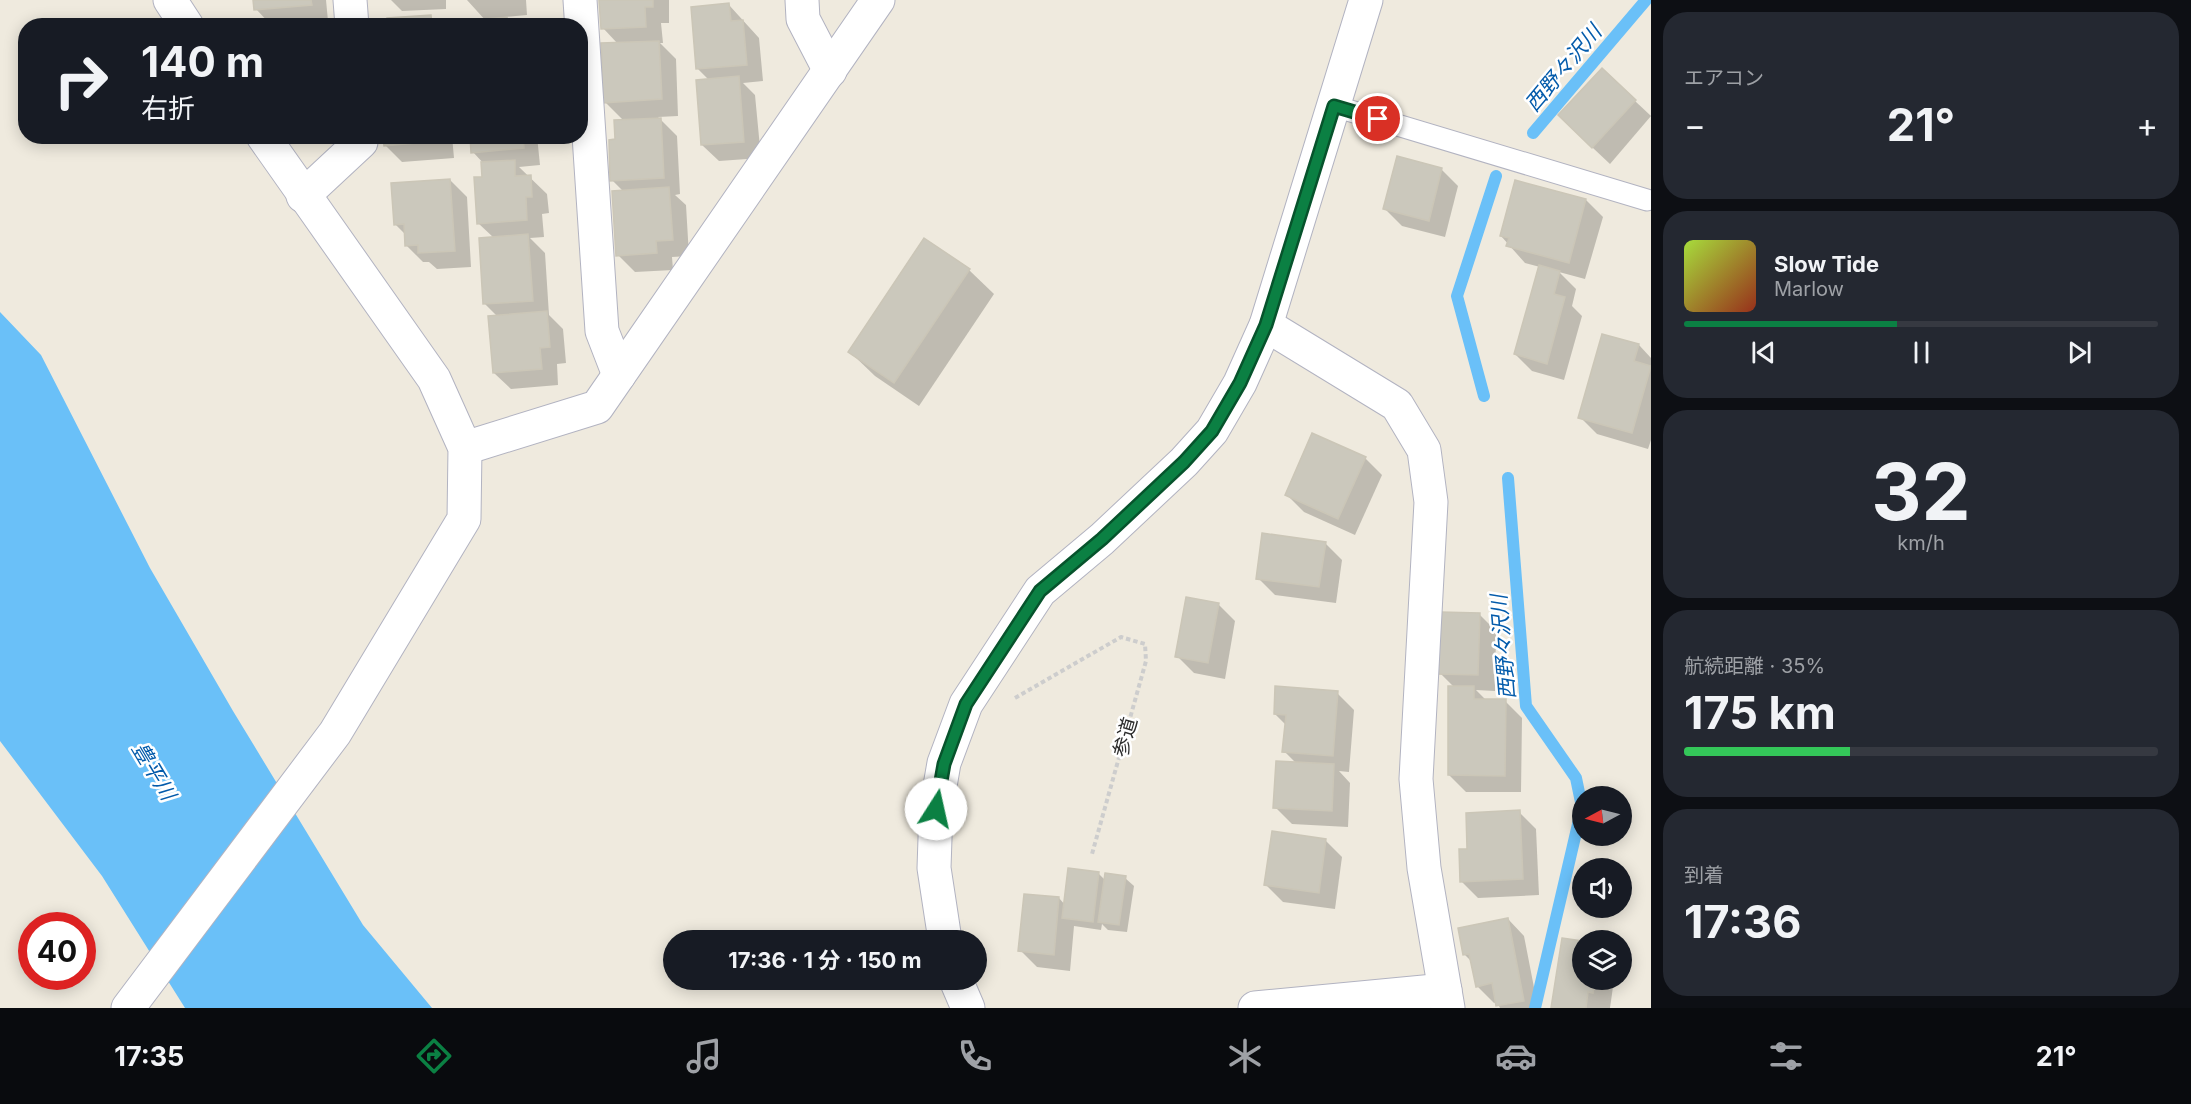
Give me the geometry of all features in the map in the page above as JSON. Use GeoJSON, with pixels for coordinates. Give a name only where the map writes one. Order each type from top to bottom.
{"type":"FeatureCollection","features":[{"type":"Feature","properties":{"kind":"street"},"geometry":{"type":"LineString","coordinates":[[170,0],[182,18]]}},
{"type":"Feature","properties":{"kind":"street"},"geometry":{"type":"LineString","coordinates":[[350,0],[351,18]]}},
{"type":"Feature","properties":{"kind":"street"},"geometry":{"type":"LineString","coordinates":[[580,0],[581,18]]}},
{"type":"Feature","properties":{"kind":"street"},"geometry":{"type":"LineString","coordinates":[[802,0],[803,19],[830,71]]}},
{"type":"Feature","properties":{"kind":"street"},"geometry":{"type":"LineString","coordinates":[[465,448],[597,407],[878,0]]}},
{"type":"Feature","properties":{"kind":"street"},"geometry":{"type":"LineString","coordinates":[[943,930],[934,868],[936,809],[944,764],[966,704],[1040,591],[1102,539],[1184,462],[1212,431],[1240,383],[1266,325],[1366,0]]}},
{"type":"Feature","properties":{"kind":"street"},"geometry":{"type":"LineString","coordinates":[[588,120],[602,331],[619,375]]}},
{"type":"Feature","properties":{"kind":"street"},"geometry":{"type":"LineString","coordinates":[[128,1008],[335,733],[464,519],[465,448],[434,379],[268,144]]}},
{"type":"Feature","properties":{"kind":"street"},"geometry":{"type":"LineString","coordinates":[[303,196],[359,144]]}},
{"type":"Feature","properties":{"kind":"street"},"geometry":{"type":"LineString","coordinates":[[1255,1008],[1446,999],[1424,868],[1416,779],[1431,502],[1424,450],[1397,405],[1266,325]]}},
{"type":"Feature","properties":{"kind":"street"},"geometry":{"type":"LineString","coordinates":[[960,990],[968,1008]]}},
{"type":"Feature","properties":{"kind":"lane"},"geometry":{"type":"LineString","coordinates":[[1334,106],[1647,200]]}},
{"type":"Feature","properties":{"kind":"path","name":"参道"},"geometry":{"type":"LineString","coordinates":[[1006,704],[1121,637],[1144,644],[1146,662],[1092,854]]}},
{"type":"Feature","properties":{"kind":"water","name":"豊平川"},"geometry":{"type":"Polygon","coordinates":[[[0,312],[41,355],[150,568],[233,711],[363,925],[432,1008],[185,1008],[102,876],[0,741],[0,312]]]}},
{"type":"Feature","properties":{"kind":"building"},"geometry":{"type":"Polygon","coordinates":[[[253,0],[311,0],[312,5],[254,10],[253,0]]]}},
{"type":"Feature","properties":{"kind":"building"},"geometry":{"type":"Polygon","coordinates":[[[599,0],[653,0],[653,7],[645,7],[646,27],[601,29],[599,0]]]}},
{"type":"Feature","properties":{"kind":"building"},"geometry":{"type":"Polygon","coordinates":[[[729,3],[731,21],[743,20],[747,65],[696,69],[691,7],[729,3]]]}},
{"type":"Feature","properties":{"kind":"building"},"geometry":{"type":"Polygon","coordinates":[[[431,15],[431,18],[387,18],[431,15]]]}},
{"type":"Feature","properties":{"kind":"building"},"geometry":{"type":"Polygon","coordinates":[[[659,41],[662,99],[603,103],[601,43],[659,41]]]}},
{"type":"Feature","properties":{"kind":"building"},"geometry":{"type":"Polygon","coordinates":[[[1602,68],[1636,100],[1592,148],[1558,115],[1602,68]]]}},
{"type":"Feature","properties":{"kind":"building"},"geometry":{"type":"Polygon","coordinates":[[[739,76],[744,142],[701,145],[696,80],[739,76]]]}},
{"type":"Feature","properties":{"kind":"building"},"geometry":{"type":"Polygon","coordinates":[[[661,118],[664,178],[610,181],[609,140],[615,139],[614,120],[661,118]]]}},
{"type":"Feature","properties":{"kind":"building"},"geometry":{"type":"Polygon","coordinates":[[[470,144],[524,144],[524,148],[471,153],[470,144]]]}},
{"type":"Feature","properties":{"kind":"building"},"geometry":{"type":"Polygon","coordinates":[[[1397,156],[1442,168],[1429,221],[1383,209],[1397,156]]]}},
{"type":"Feature","properties":{"kind":"building"},"geometry":{"type":"Polygon","coordinates":[[[515,160],[515,176],[531,175],[532,197],[526,197],[527,220],[477,224],[474,177],[482,177],[481,162],[515,160]]]}},
{"type":"Feature","properties":{"kind":"building"},"geometry":{"type":"Polygon","coordinates":[[[450,179],[455,251],[418,253],[418,245],[405,246],[404,224],[394,225],[391,183],[450,179]]]}},
{"type":"Feature","properties":{"kind":"building"},"geometry":{"type":"Polygon","coordinates":[[[1515,180],[1586,199],[1569,263],[1506,246],[1509,238],[1500,236],[1515,180]]]}},
{"type":"Feature","properties":{"kind":"building"},"geometry":{"type":"Polygon","coordinates":[[[669,187],[673,240],[656,241],[657,253],[616,256],[612,191],[669,187]]]}},
{"type":"Feature","properties":{"kind":"building"},"geometry":{"type":"Polygon","coordinates":[[[528,234],[533,301],[483,304],[479,238],[528,234]]]}},
{"type":"Feature","properties":{"kind":"building"},"geometry":{"type":"Polygon","coordinates":[[[924,238],[970,269],[894,383],[848,352],[924,238]]]}},
{"type":"Feature","properties":{"kind":"building"},"geometry":{"type":"Polygon","coordinates":[[[1539,265],[1560,271],[1554,294],[1565,297],[1547,364],[1514,354],[1539,265]]]}},
{"type":"Feature","properties":{"kind":"building"},"geometry":{"type":"Polygon","coordinates":[[[547,311],[550,347],[540,348],[542,369],[493,373],[488,316],[547,311]]]}},
{"type":"Feature","properties":{"kind":"building"},"geometry":{"type":"Polygon","coordinates":[[[1602,334],[1639,344],[1634,361],[1651,366],[1632,433],[1578,418],[1602,334]]]}},
{"type":"Feature","properties":{"kind":"building"},"geometry":{"type":"Polygon","coordinates":[[[1312,433],[1366,457],[1338,519],[1285,495],[1312,433]]]}},
{"type":"Feature","properties":{"kind":"building"},"geometry":{"type":"Polygon","coordinates":[[[1262,533],[1326,542],[1319,587],[1256,579],[1262,533]]]}},
{"type":"Feature","properties":{"kind":"building"},"geometry":{"type":"Polygon","coordinates":[[[1186,597],[1219,603],[1208,663],[1175,657],[1186,597]]]}},
{"type":"Feature","properties":{"kind":"building"},"geometry":{"type":"Polygon","coordinates":[[[1440,612],[1480,613],[1478,675],[1438,674],[1440,612]]]}},
{"type":"Feature","properties":{"kind":"building"},"geometry":{"type":"Polygon","coordinates":[[[1275,686],[1338,691],[1333,756],[1282,752],[1286,715],[1274,714],[1275,686]]]}},
{"type":"Feature","properties":{"kind":"building"},"geometry":{"type":"Polygon","coordinates":[[[1448,686],[1474,686],[1474,699],[1506,699],[1505,776],[1448,775],[1448,686]]]}},
{"type":"Feature","properties":{"kind":"building"},"geometry":{"type":"Polygon","coordinates":[[[1276,761],[1334,764],[1332,811],[1273,808],[1276,761]]]}},
{"type":"Feature","properties":{"kind":"building"},"geometry":{"type":"Polygon","coordinates":[[[1520,810],[1523,879],[1460,882],[1459,849],[1467,849],[1466,813],[1520,810]]]}},
{"type":"Feature","properties":{"kind":"building"},"geometry":{"type":"Polygon","coordinates":[[[1272,831],[1326,839],[1319,893],[1264,885],[1272,831]]]}},
{"type":"Feature","properties":{"kind":"building"},"geometry":{"type":"Polygon","coordinates":[[[1068,868],[1099,872],[1093,922],[1062,918],[1068,868]]]}},
{"type":"Feature","properties":{"kind":"building"},"geometry":{"type":"Polygon","coordinates":[[[1105,873],[1126,876],[1119,925],[1098,922],[1105,873]]]}},
{"type":"Feature","properties":{"kind":"building"},"geometry":{"type":"Polygon","coordinates":[[[1024,894],[1059,897],[1054,955],[1018,951],[1024,894]]]}},
{"type":"Feature","properties":{"kind":"building"},"geometry":{"type":"Polygon","coordinates":[[[1508,918],[1524,1001],[1496,1006],[1492,983],[1476,987],[1469,954],[1463,955],[1458,928],[1508,918]]]}},
{"type":"Feature","properties":{"kind":"building"},"geometry":{"type":"Polygon","coordinates":[[[1562,938],[1572,940],[1572,990],[1593,990],[1593,993],[1588,992],[1586,1008],[1551,1008],[1562,938]]]}},
{"type":"Feature","properties":{"kind":"waterway","name":"西野々沢川"},"geometry":{"type":"LineString","coordinates":[[1533,133],[1646,0]]}},
{"type":"Feature","properties":{"kind":"waterway","name":"西野々沢川"},"geometry":{"type":"LineString","coordinates":[[1484,396],[1457,296],[1496,176]]}},
{"type":"Feature","properties":{"kind":"waterway","name":"西野々沢川"},"geometry":{"type":"LineString","coordinates":[[1508,478],[1526,706],[1576,778],[1582,807],[1535,1008]]}},
{"type":"Feature","properties":{"kind":"route"},"geometry":{"type":"LineString","coordinates":[[936,809],[944,764],[953,734],[966,704],[1040,591],[1102,539],[1184,462],[1212,431],[1240,383],[1266,325],[1334,106],[1378,119]]}}]}
